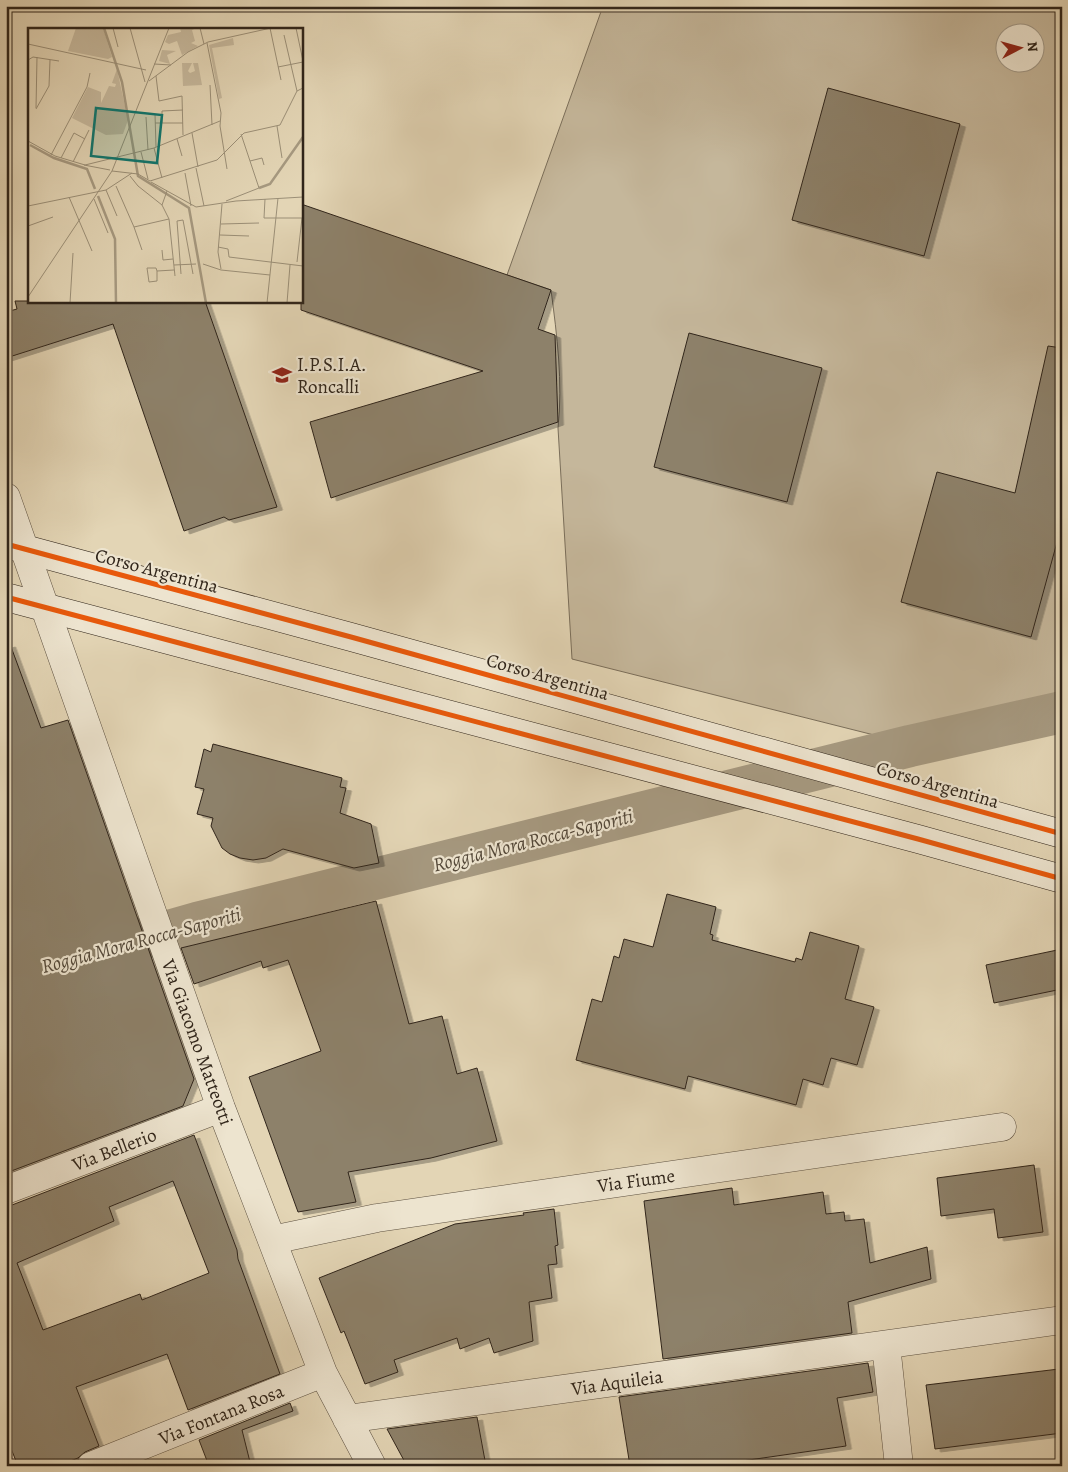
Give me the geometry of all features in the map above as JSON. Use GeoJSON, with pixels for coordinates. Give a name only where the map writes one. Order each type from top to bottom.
{"type":"FeatureCollection","features":[{"type":"Feature","properties":{"kind":"street","name":"Via Giacomo Matteotti"},"geometry":{"type":"LineString","coordinates":[[6,497],[16,547],[45,608],[221,1108],[323,1373],[372,1466]]}},
{"type":"Feature","properties":{"kind":"street","name":"Corso Argentina"},"geometry":{"type":"LineString","coordinates":[[16,547],[351,637],[1062,834]]}},
{"type":"Feature","properties":{"kind":"street"},"geometry":{"type":"LineString","coordinates":[[6,597],[810,810],[1062,879]]}},
{"type":"Feature","properties":{"kind":"street","name":"Via Bellerio"},"geometry":{"type":"LineString","coordinates":[[6,1190],[221,1108]]}},
{"type":"Feature","properties":{"kind":"street","name":"Via Fiume"},"geometry":{"type":"LineString","coordinates":[[272,1240],[377,1218],[1002,1127]]}},
{"type":"Feature","properties":{"kind":"street","name":"Via Aquileia"},"geometry":{"type":"LineString","coordinates":[[347,1419],[1062,1320]]}},
{"type":"Feature","properties":{"kind":"street"},"geometry":{"type":"LineString","coordinates":[[886,1345],[899,1466]]}},
{"type":"Feature","properties":{"kind":"street","name":"Via Fontana Rosa"},"geometry":{"type":"LineString","coordinates":[[91,1466],[323,1373]]}},
{"type":"Feature","properties":{"kind":"shaded area"},"geometry":{"type":"Polygon","coordinates":[[[603,6],[1062,6],[1062,697],[882,737],[572,659],[558,428],[560,394],[559,359],[551,290],[507,275],[603,6]]]}},
{"type":"Feature","properties":{"kind":"building"},"geometry":{"type":"Polygon","coordinates":[[[828,88],[960,124],[924,256],[792,220],[828,88]]]}},
{"type":"Feature","properties":{"kind":"building"},"geometry":{"type":"Polygon","coordinates":[[[302,204],[551,290],[538,329],[555,335],[558,422],[331,498],[310,422],[483,371],[301,310],[302,204]]]}},
{"type":"Feature","properties":{"kind":"building"},"geometry":{"type":"Polygon","coordinates":[[[15,301],[205,302],[277,507],[229,520],[224,517],[184,531],[113,324],[6,358],[6,312],[17,309],[15,301]]]}},
{"type":"Feature","properties":{"kind":"building"},"geometry":{"type":"Polygon","coordinates":[[[689,333],[822,368],[787,502],[654,467],[689,333]]]}},
{"type":"Feature","properties":{"kind":"building"},"geometry":{"type":"Polygon","coordinates":[[[1048,346],[1062,348],[1062,524],[1031,637],[901,602],[937,472],[1015,493],[1048,346]]]}},
{"type":"Feature","properties":{"kind":"building"},"geometry":{"type":"Polygon","coordinates":[[[10,644],[41,728],[68,720],[194,1079],[183,1106],[6,1173],[6,645],[10,644]]]}},
{"type":"Feature","properties":{"kind":"building"},"geometry":{"type":"Polygon","coordinates":[[[213,744],[342,778],[340,787],[346,788],[340,813],[371,824],[379,863],[354,868],[283,849],[266,858],[253,860],[230,854],[222,848],[211,826],[213,818],[197,814],[204,789],[195,787],[204,749],[211,752],[213,744]]]}},
{"type":"Feature","properties":{"kind":"building"},"geometry":{"type":"Polygon","coordinates":[[[667,894],[716,907],[710,934],[713,935],[712,940],[795,962],[796,958],[802,960],[810,932],[859,946],[845,999],[874,1007],[857,1065],[831,1058],[823,1085],[803,1079],[796,1105],[688,1076],[685,1089],[576,1060],[592,999],[602,1002],[614,956],[619,958],[624,939],[653,947],[667,894]]]}},
{"type":"Feature","properties":{"kind":"building"},"geometry":{"type":"Polygon","coordinates":[[[376,901],[409,1024],[442,1016],[457,1074],[477,1068],[497,1141],[431,1158],[348,1172],[356,1202],[298,1212],[249,1077],[321,1051],[288,960],[263,968],[261,961],[194,984],[181,948],[376,901]]]}},
{"type":"Feature","properties":{"kind":"building"},"geometry":{"type":"Polygon","coordinates":[[[1062,949],[1062,989],[994,1003],[986,965],[1062,949]]]}},
{"type":"Feature","properties":{"kind":"building"},"geometry":{"type":"Polygon","coordinates":[[[194,1135],[237,1250],[238,1259],[280,1374],[188,1410],[167,1354],[76,1387],[99,1446],[85,1452],[78,1458],[58,1466],[18,1466],[6,1436],[6,1205],[12,1205],[194,1135]],[[173,1181],[109,1207],[114,1221],[17,1263],[43,1330],[140,1294],[142,1300],[209,1273],[173,1181]]]}},
{"type":"Feature","properties":{"kind":"building"},"geometry":{"type":"Polygon","coordinates":[[[1034,1165],[1043,1232],[998,1238],[994,1209],[941,1216],[937,1178],[1034,1165]]]}},
{"type":"Feature","properties":{"kind":"building"},"geometry":{"type":"Polygon","coordinates":[[[732,1188],[734,1205],[823,1192],[826,1214],[844,1212],[845,1221],[864,1219],[870,1263],[927,1247],[931,1279],[848,1302],[852,1333],[663,1359],[644,1201],[732,1188]]]}},
{"type":"Feature","properties":{"kind":"building"},"geometry":{"type":"Polygon","coordinates":[[[554,1209],[558,1245],[555,1246],[557,1264],[548,1265],[552,1298],[529,1302],[533,1341],[494,1353],[489,1338],[460,1349],[457,1338],[394,1360],[398,1372],[365,1384],[344,1331],[341,1333],[319,1278],[455,1224],[554,1209]]]}},
{"type":"Feature","properties":{"kind":"building"},"geometry":{"type":"Polygon","coordinates":[[[868,1363],[873,1392],[837,1398],[846,1446],[735,1462],[736,1466],[630,1466],[619,1397],[868,1363]]]}},
{"type":"Feature","properties":{"kind":"building"},"geometry":{"type":"Polygon","coordinates":[[[1059,1369],[1062,1389],[1062,1433],[935,1449],[926,1385],[1059,1369]]]}},
{"type":"Feature","properties":{"kind":"building"},"geometry":{"type":"Polygon","coordinates":[[[290,1403],[293,1411],[242,1430],[251,1466],[209,1466],[199,1440],[290,1403]]]}},
{"type":"Feature","properties":{"kind":"building"},"geometry":{"type":"Polygon","coordinates":[[[477,1417],[486,1466],[407,1466],[387,1429],[477,1417]]]}},
{"type":"Feature","properties":{"kind":"waterway","name":"Roggia Mora Rocca-Saporiti"},"geometry":{"type":"LineString","coordinates":[[116,946],[197,923],[910,746],[1062,712]]}},
{"type":"Feature","properties":{"kind":"cycle path"},"geometry":{"type":"LineString","coordinates":[[6,544],[351,637],[1062,834]]}},
{"type":"Feature","properties":{"kind":"cycle path"},"geometry":{"type":"LineString","coordinates":[[6,597],[1062,879]]}},
{"type":"Feature","properties":{"kind":"place","name":"I.P.S.I.A. Roncalli"},"geometry":{"type":"Point","coordinates":[282,375]}}]}
